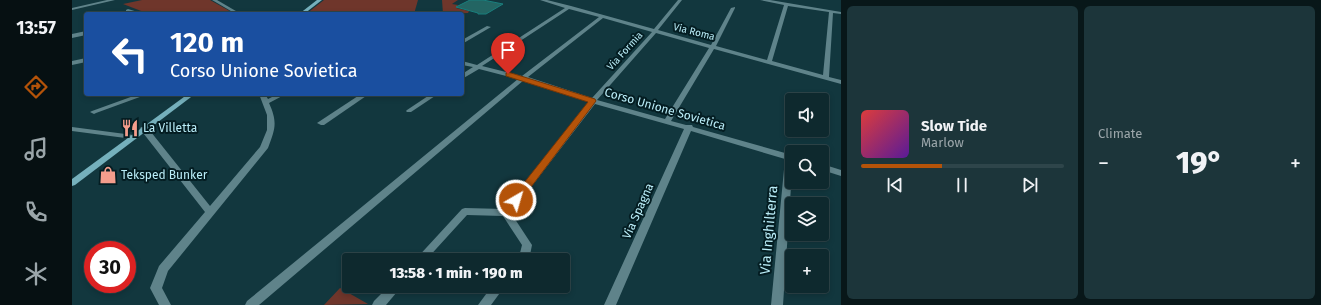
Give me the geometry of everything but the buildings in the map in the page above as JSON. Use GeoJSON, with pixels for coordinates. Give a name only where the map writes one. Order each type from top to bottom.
{"type":"FeatureCollection","features":[{"type":"Feature","properties":{"kind":"main road"},"geometry":{"type":"LineString","coordinates":[[304,12],[320,0]]}},
{"type":"Feature","properties":{"kind":"main road"},"geometry":{"type":"LineString","coordinates":[[72,183],[189,96]]}},
{"type":"Feature","properties":{"kind":"street"},"geometry":{"type":"LineString","coordinates":[[72,9],[113,0]]}},
{"type":"Feature","properties":{"kind":"street"},"geometry":{"type":"LineString","coordinates":[[214,0],[235,12]]}},
{"type":"Feature","properties":{"kind":"street","name":"Via Roma"},"geometry":{"type":"LineString","coordinates":[[542,0],[841,82]]}},
{"type":"Feature","properties":{"kind":"street","name":"Via Formia"},"geometry":{"type":"LineString","coordinates":[[506,213],[593,101],[680,0]]}},
{"type":"Feature","properties":{"kind":"street"},"geometry":{"type":"LineString","coordinates":[[762,0],[841,13]]}},
{"type":"Feature","properties":{"kind":"street"},"geometry":{"type":"LineString","coordinates":[[769,62],[786,4]]}},
{"type":"Feature","properties":{"kind":"street"},"geometry":{"type":"LineString","coordinates":[[464,76],[569,7]]}},
{"type":"Feature","properties":{"kind":"street"},"geometry":{"type":"LineString","coordinates":[[667,121],[713,46],[733,8]]}},
{"type":"Feature","properties":{"kind":"street"},"geometry":{"type":"LineString","coordinates":[[128,10],[134,12]]}},
{"type":"Feature","properties":{"kind":"street"},"geometry":{"type":"LineString","coordinates":[[826,78],[830,11]]}},
{"type":"Feature","properties":{"kind":"street"},"geometry":{"type":"LineString","coordinates":[[251,305],[523,78],[603,16]]}},
{"type":"Feature","properties":{"kind":"street"},"geometry":{"type":"LineString","coordinates":[[464,41],[489,27]]}},
{"type":"Feature","properties":{"kind":"street"},"geometry":{"type":"LineString","coordinates":[[72,36],[84,33]]}},
{"type":"Feature","properties":{"kind":"street"},"geometry":{"type":"LineString","coordinates":[[72,63],[84,60]]}},
{"type":"Feature","properties":{"kind":"street","name":"Corso Unione Sovietica"},"geometry":{"type":"LineString","coordinates":[[464,63],[523,78],[593,101],[785,155]]}},
{"type":"Feature","properties":{"kind":"street"},"geometry":{"type":"LineString","coordinates":[[94,112],[139,96]]}},
{"type":"Feature","properties":{"kind":"street"},"geometry":{"type":"LineString","coordinates":[[165,305],[156,288],[163,268],[264,148],[271,130],[271,115],[263,98],[273,96]]}},
{"type":"Feature","properties":{"kind":"street"},"geometry":{"type":"LineString","coordinates":[[321,123],[363,96]]}},
{"type":"Feature","properties":{"kind":"street"},"geometry":{"type":"LineString","coordinates":[[409,111],[432,96]]}},
{"type":"Feature","properties":{"kind":"street","name":"Via Spagna"},"geometry":{"type":"LineString","coordinates":[[610,305],[689,127]]}},
{"type":"Feature","properties":{"kind":"street"},"geometry":{"type":"LineString","coordinates":[[72,129],[133,137]]}},
{"type":"Feature","properties":{"kind":"street"},"geometry":{"type":"LineString","coordinates":[[144,129],[210,212]]}},
{"type":"Feature","properties":{"kind":"street"},"geometry":{"type":"LineString","coordinates":[[829,169],[841,173]]}},
{"type":"Feature","properties":{"kind":"street","name":"Via Inghilterra"},"geometry":{"type":"LineString","coordinates":[[777,305],[788,189]]}},
{"type":"Feature","properties":{"kind":"street"},"geometry":{"type":"LineString","coordinates":[[426,253],[465,211],[506,213],[527,245],[525,253]]}},
{"type":"Feature","properties":{"kind":"street"},"geometry":{"type":"LineString","coordinates":[[378,305],[389,293]]}},
{"type":"Feature","properties":{"kind":"street"},"geometry":{"type":"LineString","coordinates":[[484,305],[493,293]]}},
{"type":"Feature","properties":{"kind":"shaded area"},"geometry":{"type":"Polygon","coordinates":[[[142,0],[210,0],[231,12],[144,12],[123,4],[142,0]]]}},
{"type":"Feature","properties":{"kind":"shaded area"},"geometry":{"type":"Polygon","coordinates":[[[324,0],[418,0],[415,12],[309,12],[324,0]]]}},
{"type":"Feature","properties":{"kind":"shaded area"},"geometry":{"type":"Polygon","coordinates":[[[442,0],[458,0],[452,4],[458,5],[456,8],[469,11],[468,13],[464,13],[443,12],[442,0]]]}},
{"type":"Feature","properties":{"kind":"shaded area"},"geometry":{"type":"Polygon","coordinates":[[[340,288],[342,289],[342,293],[349,293],[368,304],[324,305],[340,288]]]}},
{"type":"Feature","properties":{"kind":"place","name":"La Villetta"},"geometry":{"type":"Point","coordinates":[130,128]}},
{"type":"Feature","properties":{"kind":"place","name":"Teksped Bunker"},"geometry":{"type":"Point","coordinates":[108,175]}},
{"type":"Feature","properties":{"kind":"route"},"geometry":{"type":"LineString","coordinates":[[508,74],[593,101],[516,200]]}}]}
